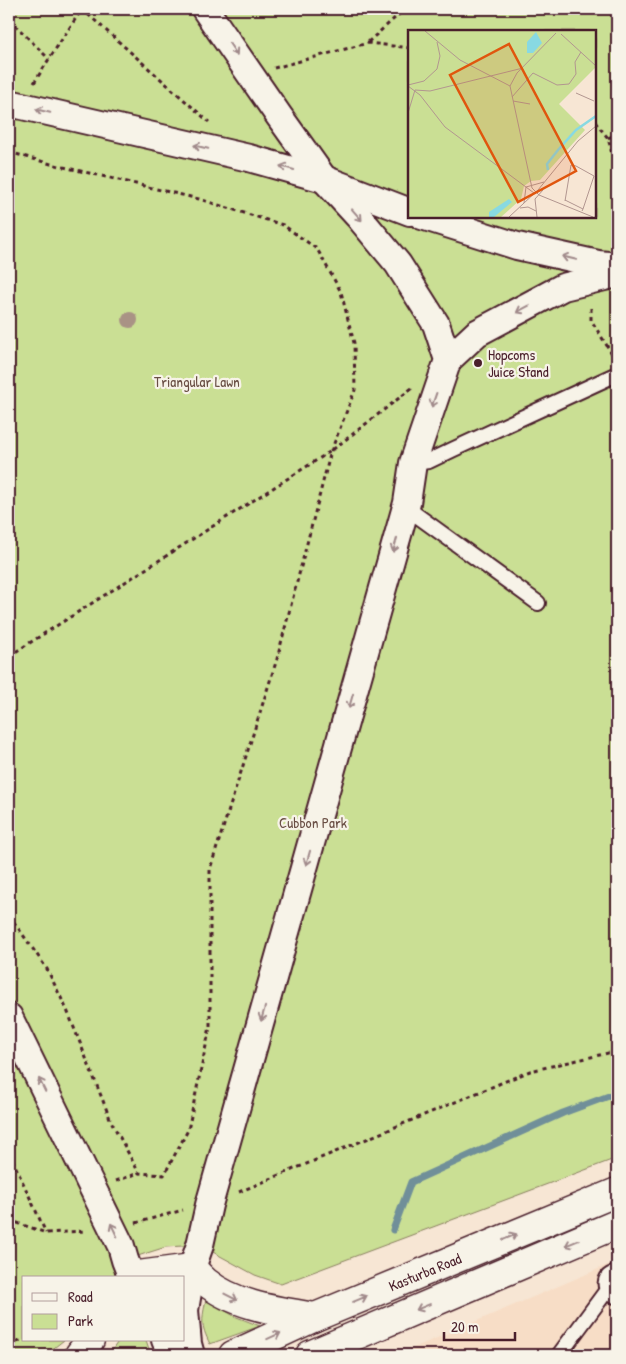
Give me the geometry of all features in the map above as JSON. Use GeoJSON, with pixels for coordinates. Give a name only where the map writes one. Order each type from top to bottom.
{"type":"FeatureCollection","features":[{"type":"Feature","properties":{"kind":"main road","name":"Kasturba Road"},"geometry":{"type":"LineString","coordinates":[[233,1355],[315,1318],[617,1192]]}},
{"type":"Feature","properties":{"kind":"main road"},"geometry":{"type":"LineString","coordinates":[[310,1355],[617,1224]]}},
{"type":"Feature","properties":{"kind":"main road"},"geometry":{"type":"LineString","coordinates":[[138,1276],[192,1268],[206,1283],[234,1299],[256,1306],[315,1318]]}},
{"type":"Feature","properties":{"kind":"main road"},"geometry":{"type":"LineString","coordinates":[[79,1355],[89,1342]]}},
{"type":"Feature","properties":{"kind":"street"},"geometry":{"type":"LineString","coordinates":[[205,9],[324,179],[398,264],[436,324],[448,360]]}},
{"type":"Feature","properties":{"kind":"street"},"geometry":{"type":"LineString","coordinates":[[15,105],[249,158],[324,179],[408,211]]}},
{"type":"Feature","properties":{"kind":"street"},"geometry":{"type":"LineString","coordinates":[[428,218],[516,246],[598,264],[617,266]]}},
{"type":"Feature","properties":{"kind":"street"},"geometry":{"type":"LineString","coordinates":[[185,1305],[192,1268],[407,503],[413,463],[448,360],[477,333],[564,287],[617,274]]}},
{"type":"Feature","properties":{"kind":"street"},"geometry":{"type":"LineString","coordinates":[[9,1017],[121,1246],[131,1276]]}},
{"type":"Feature","properties":{"kind":"street"},"geometry":{"type":"LineString","coordinates":[[185,1318],[191,1355]]}},
{"type":"Feature","properties":{"kind":"street"},"geometry":{"type":"LineString","coordinates":[[166,1342],[172,1355]]}},
{"type":"Feature","properties":{"kind":"lane"},"geometry":{"type":"LineString","coordinates":[[413,463],[428,461],[454,450],[617,374]]}},
{"type":"Feature","properties":{"kind":"lane"},"geometry":{"type":"LineString","coordinates":[[407,503],[415,514],[538,603]]}},
{"type":"Feature","properties":{"kind":"lane"},"geometry":{"type":"LineString","coordinates":[[559,1355],[612,1294],[605,1286],[605,1281],[611,1274],[617,1273]]}},
{"type":"Feature","properties":{"kind":"path"},"geometry":{"type":"LineString","coordinates":[[15,105],[49,59],[82,9],[215,127]]}},
{"type":"Feature","properties":{"kind":"path"},"geometry":{"type":"LineString","coordinates":[[368,43],[405,9]]}},
{"type":"Feature","properties":{"kind":"path"},"geometry":{"type":"LineString","coordinates":[[9,20],[49,59]]}},
{"type":"Feature","properties":{"kind":"path"},"geometry":{"type":"LineString","coordinates":[[267,72],[368,43],[408,48]]}},
{"type":"Feature","properties":{"kind":"path"},"geometry":{"type":"LineString","coordinates":[[596,123],[608,138],[617,172]]}},
{"type":"Feature","properties":{"kind":"path"},"geometry":{"type":"LineString","coordinates":[[608,138],[617,134]]}},
{"type":"Feature","properties":{"kind":"path"},"geometry":{"type":"LineString","coordinates":[[9,152],[51,164],[199,198],[284,225],[317,249],[341,292],[354,344],[355,390],[331,451],[277,659],[210,869],[210,1027],[188,1130],[164,1175],[139,1173],[111,1121],[67,1010],[47,969],[9,915]]}},
{"type":"Feature","properties":{"kind":"path"},"geometry":{"type":"LineString","coordinates":[[592,308],[591,320],[617,362]]}},
{"type":"Feature","properties":{"kind":"path"},"geometry":{"type":"LineString","coordinates":[[9,656],[331,451],[415,386]]}},
{"type":"Feature","properties":{"kind":"path"},"geometry":{"type":"LineString","coordinates":[[9,1220],[46,1233],[113,1229],[210,1205],[530,1071],[617,1051]]}},
{"type":"Feature","properties":{"kind":"path"},"geometry":{"type":"LineString","coordinates":[[9,1152],[46,1233]]}},
{"type":"Feature","properties":{"kind":"path"},"geometry":{"type":"LineString","coordinates":[[9,1344],[22,1341]]}},
{"type":"Feature","properties":{"kind":"shaded area"},"geometry":{"type":"Polygon","coordinates":[[[617,1261],[617,1355],[397,1355],[617,1261]]]}},
{"type":"Feature","properties":{"kind":"green space","name":"Cubbon Park"},"geometry":{"type":"Polygon","coordinates":[[[9,9],[617,9],[617,1158],[281,1284],[255,1275],[200,1245],[166,1247],[125,1260],[114,1276],[22,1276],[22,1342],[61,1342],[45,1355],[9,1355],[9,9]]]}},
{"type":"Feature","properties":{"kind":"green space"},"geometry":{"type":"Polygon","coordinates":[[[206,1299],[234,1316],[260,1326],[210,1344],[203,1322],[206,1299]]]}},
{"type":"Feature","properties":{"kind":"green space"},"geometry":{"type":"Polygon","coordinates":[[[118,1342],[147,1342],[151,1355],[109,1355],[118,1342]]]}},
{"type":"Feature","properties":{"kind":"waterway"},"geometry":{"type":"LineString","coordinates":[[393,1230],[411,1182],[563,1113],[617,1093]]}},
{"type":"Feature","properties":{"kind":"place","name":"Hopcoms Juice Stand"},"geometry":{"type":"Point","coordinates":[478,363]}},
{"type":"Feature","properties":{"kind":"park label","name":"Triangular Lawn"},"geometry":{"type":"Point","coordinates":[197,381]}}]}
